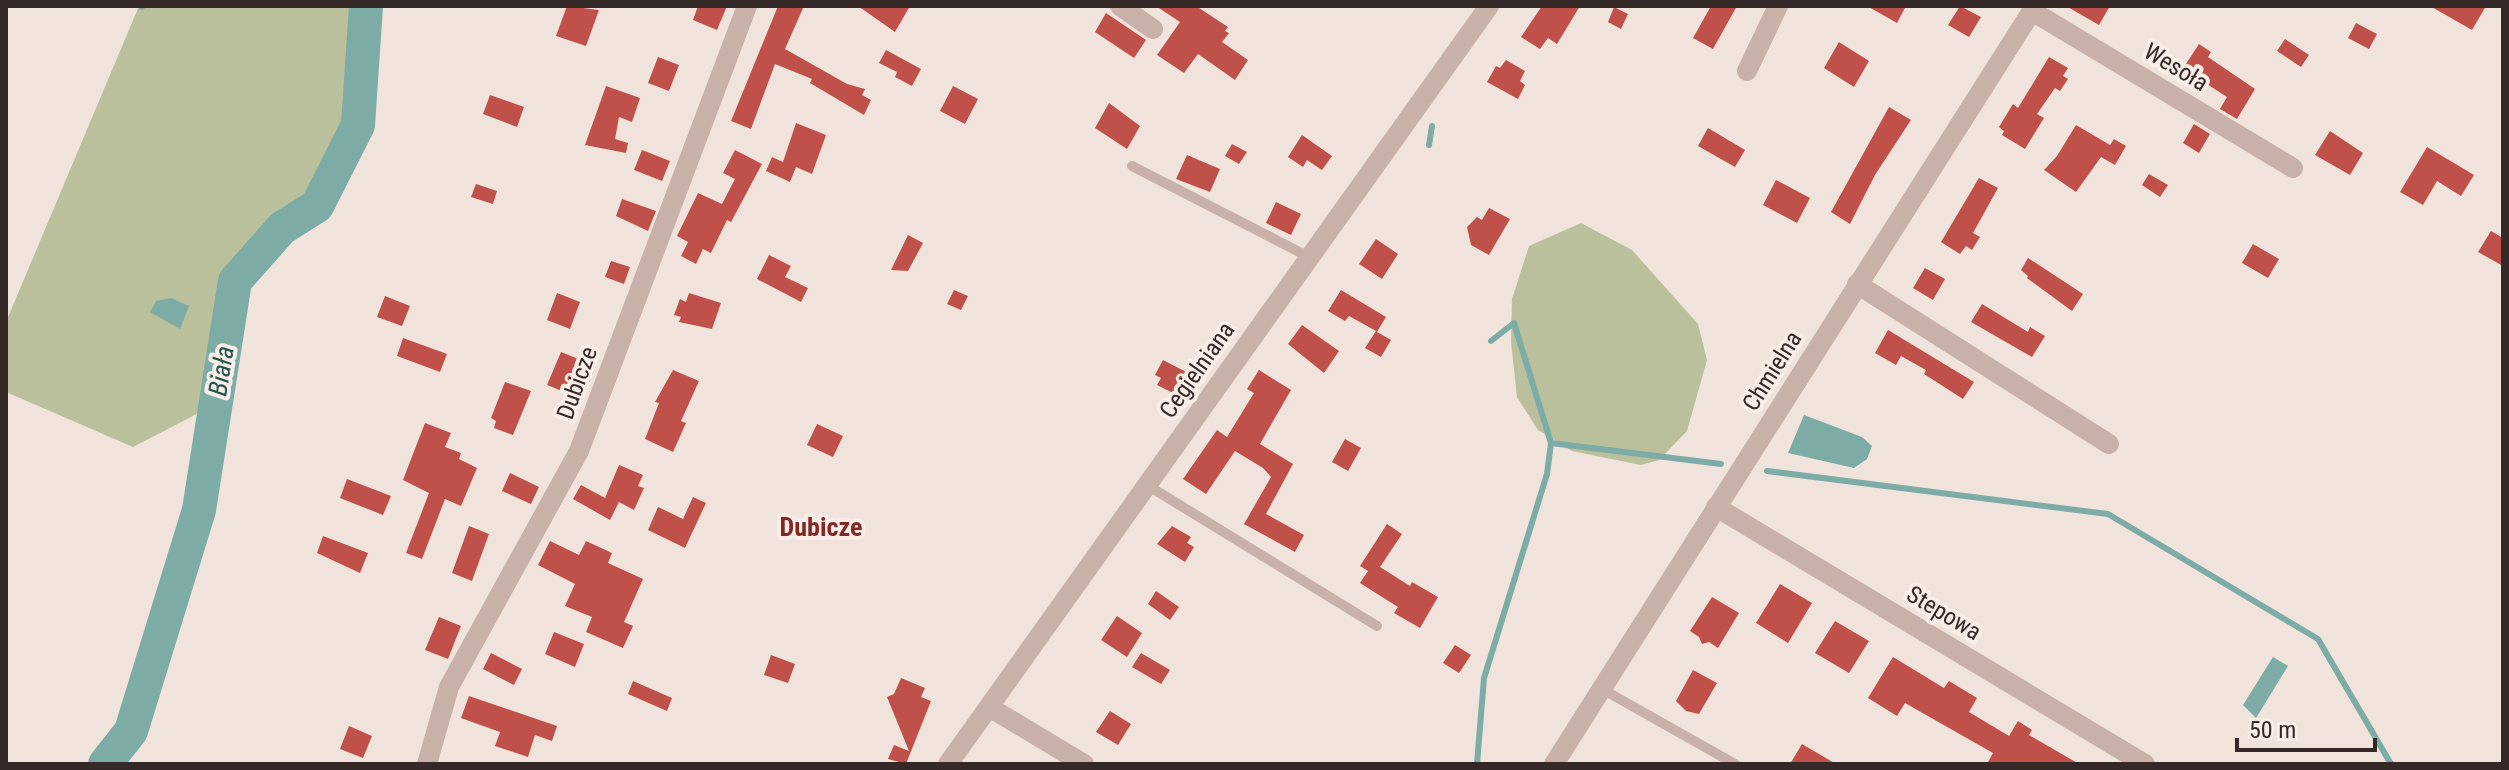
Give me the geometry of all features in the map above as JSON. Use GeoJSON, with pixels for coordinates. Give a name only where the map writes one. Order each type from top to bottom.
{"type":"FeatureCollection","features":[{"type":"Feature","properties":{"kind":"street","name":"Dubicze"},"geometry":{"type":"LineString","coordinates":[[427,764],[449,687],[579,451],[747,6]]}},
{"type":"Feature","properties":{"kind":"street"},"geometry":{"type":"LineString","coordinates":[[1120,6],[1153,29]]}},
{"type":"Feature","properties":{"kind":"street","name":"Cegielniana"},"geometry":{"type":"LineString","coordinates":[[948,764],[1489,6]]}},
{"type":"Feature","properties":{"kind":"street"},"geometry":{"type":"LineString","coordinates":[[1747,71],[1778,6]]}},
{"type":"Feature","properties":{"kind":"street","name":"Wesoła"},"geometry":{"type":"LineString","coordinates":[[2034,8],[2293,168]]}},
{"type":"Feature","properties":{"kind":"street","name":"Chmielna"},"geometry":{"type":"LineString","coordinates":[[1554,764],[2034,8]]}},
{"type":"Feature","properties":{"kind":"street"},"geometry":{"type":"LineString","coordinates":[[1857,284],[2109,444]]}},
{"type":"Feature","properties":{"kind":"street","name":"Stepowa"},"geometry":{"type":"LineString","coordinates":[[1716,507],[2145,764]]}},
{"type":"Feature","properties":{"kind":"street"},"geometry":{"type":"LineString","coordinates":[[989,707],[1084,764]]}},
{"type":"Feature","properties":{"kind":"lane"},"geometry":{"type":"LineString","coordinates":[[1132,166],[1309,257]]}},
{"type":"Feature","properties":{"kind":"lane"},"geometry":{"type":"LineString","coordinates":[[1147,485],[1377,626]]}},
{"type":"Feature","properties":{"kind":"lane"},"geometry":{"type":"LineString","coordinates":[[1602,689],[1735,764]]}},
{"type":"Feature","properties":{"kind":"green space"},"geometry":{"type":"Polygon","coordinates":[[[139,6],[366,6],[358,125],[317,206],[282,228],[235,281],[216,404],[133,447],[6,392],[6,322],[139,6]]]}},
{"type":"Feature","properties":{"kind":"green space"},"geometry":{"type":"Polygon","coordinates":[[[1581,223],[1632,250],[1698,324],[1707,360],[1687,431],[1659,460],[1641,465],[1572,451],[1538,430],[1517,397],[1511,342],[1512,299],[1529,246],[1581,223]]]}},
{"type":"Feature","properties":{"kind":"water"},"geometry":{"type":"Polygon","coordinates":[[[171,298],[189,306],[180,329],[150,312],[156,301],[171,298]]]}},
{"type":"Feature","properties":{"kind":"water"},"geometry":{"type":"Polygon","coordinates":[[[1804,415],[1862,437],[1872,446],[1867,459],[1854,468],[1788,453],[1804,415]]]}},
{"type":"Feature","properties":{"kind":"water"},"geometry":{"type":"Polygon","coordinates":[[[2273,657],[2288,666],[2256,718],[2243,705],[2273,657]]]}},
{"type":"Feature","properties":{"kind":"building"},"geometry":{"type":"Polygon","coordinates":[[[567,6],[599,10],[586,46],[556,36],[567,6]]]}},
{"type":"Feature","properties":{"kind":"building"},"geometry":{"type":"Polygon","coordinates":[[[698,6],[727,6],[717,30],[693,20],[698,6]]]}},
{"type":"Feature","properties":{"kind":"building"},"geometry":{"type":"Polygon","coordinates":[[[778,6],[804,6],[785,49],[847,84],[865,89],[862,95],[871,100],[864,115],[810,83],[812,79],[775,64],[751,129],[731,121],[778,6]]]}},
{"type":"Feature","properties":{"kind":"building"},"geometry":{"type":"Polygon","coordinates":[[[858,6],[910,6],[895,32],[858,6]]]}},
{"type":"Feature","properties":{"kind":"building"},"geometry":{"type":"Polygon","coordinates":[[[1156,6],[1196,6],[1228,27],[1225,31],[1229,33],[1222,42],[1248,60],[1235,80],[1198,54],[1184,73],[1157,55],[1180,22],[1156,6]]]}},
{"type":"Feature","properties":{"kind":"building"},"geometry":{"type":"Polygon","coordinates":[[[1542,6],[1580,6],[1557,44],[1548,38],[1540,49],[1521,37],[1542,6]]]}},
{"type":"Feature","properties":{"kind":"building"},"geometry":{"type":"Polygon","coordinates":[[[1711,6],[1737,6],[1713,49],[1693,38],[1711,6]]]}},
{"type":"Feature","properties":{"kind":"building"},"geometry":{"type":"Polygon","coordinates":[[[1867,6],[1906,6],[1897,23],[1867,6]]]}},
{"type":"Feature","properties":{"kind":"building"},"geometry":{"type":"Polygon","coordinates":[[[1960,6],[1981,17],[1969,37],[1948,25],[1960,6]]]}},
{"type":"Feature","properties":{"kind":"building"},"geometry":{"type":"Polygon","coordinates":[[[2066,6],[2110,6],[2099,25],[2066,6]]]}},
{"type":"Feature","properties":{"kind":"building"},"geometry":{"type":"Polygon","coordinates":[[[2430,6],[2486,6],[2472,30],[2430,6]]]}},
{"type":"Feature","properties":{"kind":"building"},"geometry":{"type":"Polygon","coordinates":[[[1614,7],[1628,14],[1621,29],[1608,22],[1614,7]]]}},
{"type":"Feature","properties":{"kind":"building"},"geometry":{"type":"Polygon","coordinates":[[[1106,13],[1146,40],[1134,58],[1095,32],[1106,13]]]}},
{"type":"Feature","properties":{"kind":"building"},"geometry":{"type":"Polygon","coordinates":[[[2356,23],[2377,34],[2369,49],[2348,38],[2356,23]]]}},
{"type":"Feature","properties":{"kind":"building"},"geometry":{"type":"Polygon","coordinates":[[[2285,39],[2309,55],[2301,67],[2277,51],[2285,39]]]}},
{"type":"Feature","properties":{"kind":"building"},"geometry":{"type":"Polygon","coordinates":[[[1839,42],[1869,61],[1854,87],[1824,68],[1839,42]]]}},
{"type":"Feature","properties":{"kind":"building"},"geometry":{"type":"Polygon","coordinates":[[[2199,44],[2211,52],[2208,57],[2255,89],[2237,119],[2220,109],[2227,97],[2196,77],[2193,81],[2180,73],[2199,44]]]}},
{"type":"Feature","properties":{"kind":"building"},"geometry":{"type":"Polygon","coordinates":[[[886,50],[921,69],[912,86],[895,77],[897,72],[879,63],[886,50]]]}},
{"type":"Feature","properties":{"kind":"building"},"geometry":{"type":"Polygon","coordinates":[[[658,57],[679,65],[669,91],[648,83],[658,57]]]}},
{"type":"Feature","properties":{"kind":"building"},"geometry":{"type":"Polygon","coordinates":[[[2049,57],[2068,68],[2063,76],[2068,79],[2060,91],[2055,88],[2037,114],[2044,118],[2025,149],[2002,135],[2004,131],[1999,127],[2013,104],[2018,108],[2049,57]]]}},
{"type":"Feature","properties":{"kind":"building"},"geometry":{"type":"Polygon","coordinates":[[[1506,60],[1525,71],[1520,81],[1525,85],[1518,99],[1487,82],[1496,66],[1500,68],[1506,60]]]}},
{"type":"Feature","properties":{"kind":"building"},"geometry":{"type":"Polygon","coordinates":[[[606,86],[640,98],[632,122],[619,117],[615,139],[628,143],[626,153],[585,145],[606,86]]]}},
{"type":"Feature","properties":{"kind":"building"},"geometry":{"type":"Polygon","coordinates":[[[953,86],[978,99],[965,124],[940,111],[953,86]]]}},
{"type":"Feature","properties":{"kind":"building"},"geometry":{"type":"Polygon","coordinates":[[[490,95],[524,107],[517,127],[483,114],[490,95]]]}},
{"type":"Feature","properties":{"kind":"building"},"geometry":{"type":"Polygon","coordinates":[[[1109,103],[1140,126],[1127,149],[1095,128],[1109,103]]]}},
{"type":"Feature","properties":{"kind":"building"},"geometry":{"type":"Polygon","coordinates":[[[1889,107],[1911,120],[1875,175],[1850,224],[1831,212],[1889,107]]]}},
{"type":"Feature","properties":{"kind":"building"},"geometry":{"type":"Polygon","coordinates":[[[796,123],[826,135],[812,174],[796,167],[790,182],[766,171],[772,157],[783,162],[796,123]]]}},
{"type":"Feature","properties":{"kind":"building"},"geometry":{"type":"Polygon","coordinates":[[[2194,124],[2210,134],[2199,153],[2183,143],[2194,124]]]}},
{"type":"Feature","properties":{"kind":"building"},"geometry":{"type":"Polygon","coordinates":[[[2076,125],[2110,145],[2114,139],[2126,146],[2115,165],[2101,157],[2076,192],[2044,170],[2057,156],[2076,125]]]}},
{"type":"Feature","properties":{"kind":"building"},"geometry":{"type":"Polygon","coordinates":[[[1708,128],[1745,150],[1735,167],[1698,146],[1708,128]]]}},
{"type":"Feature","properties":{"kind":"building"},"geometry":{"type":"Polygon","coordinates":[[[2330,131],[2363,153],[2350,175],[2315,155],[2330,131]]]}},
{"type":"Feature","properties":{"kind":"building"},"geometry":{"type":"Polygon","coordinates":[[[1302,135],[1332,156],[1322,170],[1307,160],[1303,167],[1288,157],[1302,135]]]}},
{"type":"Feature","properties":{"kind":"building"},"geometry":{"type":"Polygon","coordinates":[[[1232,144],[1247,152],[1239,164],[1225,156],[1232,144]]]}},
{"type":"Feature","properties":{"kind":"building"},"geometry":{"type":"Polygon","coordinates":[[[2427,147],[2474,175],[2461,196],[2437,181],[2423,205],[2400,192],[2427,147]]]}},
{"type":"Feature","properties":{"kind":"building"},"geometry":{"type":"Polygon","coordinates":[[[642,150],[670,161],[662,181],[634,170],[642,150]]]}},
{"type":"Feature","properties":{"kind":"building"},"geometry":{"type":"Polygon","coordinates":[[[735,150],[762,164],[731,222],[727,220],[711,253],[703,249],[696,264],[681,256],[688,242],[677,236],[698,193],[722,204],[735,179],[723,173],[735,150]]]}},
{"type":"Feature","properties":{"kind":"building"},"geometry":{"type":"Polygon","coordinates":[[[1187,155],[1220,169],[1210,192],[1176,179],[1187,155]]]}},
{"type":"Feature","properties":{"kind":"building"},"geometry":{"type":"Polygon","coordinates":[[[2149,174],[2168,185],[2160,197],[2142,185],[2149,174]]]}},
{"type":"Feature","properties":{"kind":"building"},"geometry":{"type":"Polygon","coordinates":[[[1979,178],[1998,188],[1973,233],[1980,237],[1972,250],[1966,246],[1960,254],[1941,242],[1979,178]]]}},
{"type":"Feature","properties":{"kind":"building"},"geometry":{"type":"Polygon","coordinates":[[[1776,180],[1810,198],[1797,223],[1763,205],[1776,180]]]}},
{"type":"Feature","properties":{"kind":"building"},"geometry":{"type":"Polygon","coordinates":[[[476,184],[497,191],[493,204],[471,197],[476,184]]]}},
{"type":"Feature","properties":{"kind":"building"},"geometry":{"type":"Polygon","coordinates":[[[622,199],[656,211],[648,231],[616,216],[622,199]]]}},
{"type":"Feature","properties":{"kind":"building"},"geometry":{"type":"Polygon","coordinates":[[[1276,202],[1301,214],[1291,235],[1266,223],[1276,202]]]}},
{"type":"Feature","properties":{"kind":"building"},"geometry":{"type":"Polygon","coordinates":[[[1489,208],[1510,219],[1489,255],[1471,245],[1467,227],[1477,217],[1482,220],[1489,208]]]}},
{"type":"Feature","properties":{"kind":"building"},"geometry":{"type":"Polygon","coordinates":[[[2491,231],[2503,238],[2503,266],[2478,252],[2491,231]]]}},
{"type":"Feature","properties":{"kind":"building"},"geometry":{"type":"Polygon","coordinates":[[[908,235],[923,243],[908,271],[891,270],[908,235]]]}},
{"type":"Feature","properties":{"kind":"building"},"geometry":{"type":"Polygon","coordinates":[[[1376,239],[1398,254],[1382,279],[1359,264],[1376,239]]]}},
{"type":"Feature","properties":{"kind":"building"},"geometry":{"type":"Polygon","coordinates":[[[2253,244],[2279,259],[2268,278],[2242,263],[2253,244]]]}},
{"type":"Feature","properties":{"kind":"building"},"geometry":{"type":"Polygon","coordinates":[[[769,255],[791,266],[785,277],[808,288],[801,302],[757,279],[769,255]]]}},
{"type":"Feature","properties":{"kind":"building"},"geometry":{"type":"Polygon","coordinates":[[[2028,258],[2083,294],[2072,311],[2027,278],[2021,270],[2028,258]]]}},
{"type":"Feature","properties":{"kind":"building"},"geometry":{"type":"Polygon","coordinates":[[[611,261],[630,267],[624,284],[605,277],[611,261]]]}},
{"type":"Feature","properties":{"kind":"building"},"geometry":{"type":"Polygon","coordinates":[[[1925,268],[1945,279],[1933,300],[1913,288],[1925,268]]]}},
{"type":"Feature","properties":{"kind":"building"},"geometry":{"type":"Polygon","coordinates":[[[954,290],[968,296],[961,310],[947,304],[954,290]]]}},
{"type":"Feature","properties":{"kind":"building"},"geometry":{"type":"Polygon","coordinates":[[[1341,290],[1386,317],[1377,332],[1391,340],[1381,357],[1365,348],[1376,331],[1349,316],[1345,321],[1328,311],[1341,290]]]}},
{"type":"Feature","properties":{"kind":"building"},"geometry":{"type":"Polygon","coordinates":[[[557,293],[580,302],[570,329],[547,320],[557,293]]]}},
{"type":"Feature","properties":{"kind":"building"},"geometry":{"type":"Polygon","coordinates":[[[689,293],[721,303],[712,329],[679,322],[681,317],[674,315],[680,299],[686,302],[689,293]]]}},
{"type":"Feature","properties":{"kind":"building"},"geometry":{"type":"Polygon","coordinates":[[[385,296],[410,306],[402,326],[377,317],[385,296]]]}},
{"type":"Feature","properties":{"kind":"building"},"geometry":{"type":"Polygon","coordinates":[[[1982,304],[2028,332],[2030,327],[2045,336],[2032,357],[1971,322],[1982,304]]]}},
{"type":"Feature","properties":{"kind":"building"},"geometry":{"type":"Polygon","coordinates":[[[1302,325],[1339,351],[1324,373],[1288,344],[1302,325]]]}},
{"type":"Feature","properties":{"kind":"building"},"geometry":{"type":"Polygon","coordinates":[[[1888,330],[1974,382],[1963,399],[1924,374],[1926,370],[1901,356],[1896,365],[1875,353],[1888,330]]]}},
{"type":"Feature","properties":{"kind":"building"},"geometry":{"type":"Polygon","coordinates":[[[403,338],[447,354],[440,372],[397,356],[403,338]]]}},
{"type":"Feature","properties":{"kind":"building"},"geometry":{"type":"Polygon","coordinates":[[[561,352],[596,366],[582,399],[547,385],[561,352]]]}},
{"type":"Feature","properties":{"kind":"building"},"geometry":{"type":"Polygon","coordinates":[[[1163,360],[1190,374],[1179,396],[1157,385],[1161,378],[1155,375],[1163,360]]]}},
{"type":"Feature","properties":{"kind":"building"},"geometry":{"type":"Polygon","coordinates":[[[673,370],[699,381],[681,421],[686,423],[673,452],[645,439],[659,403],[655,402],[673,370]]]}},
{"type":"Feature","properties":{"kind":"building"},"geometry":{"type":"Polygon","coordinates":[[[1259,370],[1291,390],[1260,444],[1293,464],[1266,514],[1304,535],[1295,552],[1244,524],[1271,477],[1263,468],[1235,451],[1206,494],[1183,479],[1217,430],[1227,437],[1254,393],[1247,389],[1259,370]]]}},
{"type":"Feature","properties":{"kind":"building"},"geometry":{"type":"Polygon","coordinates":[[[505,382],[531,391],[513,435],[494,428],[496,421],[491,418],[505,382]]]}},
{"type":"Feature","properties":{"kind":"building"},"geometry":{"type":"Polygon","coordinates":[[[425,423],[451,433],[445,447],[461,453],[459,459],[477,468],[461,506],[445,499],[422,559],[406,553],[429,493],[403,480],[425,423]]]}},
{"type":"Feature","properties":{"kind":"building"},"geometry":{"type":"Polygon","coordinates":[[[817,424],[843,436],[833,457],[807,445],[817,424]]]}},
{"type":"Feature","properties":{"kind":"building"},"geometry":{"type":"Polygon","coordinates":[[[1345,439],[1361,448],[1348,471],[1332,462],[1345,439]]]}},
{"type":"Feature","properties":{"kind":"building"},"geometry":{"type":"Polygon","coordinates":[[[619,465],[643,475],[638,486],[644,488],[634,510],[619,502],[610,520],[573,499],[581,485],[605,498],[619,465]]]}},
{"type":"Feature","properties":{"kind":"building"},"geometry":{"type":"Polygon","coordinates":[[[510,473],[539,487],[531,504],[502,491],[510,473]]]}},
{"type":"Feature","properties":{"kind":"building"},"geometry":{"type":"Polygon","coordinates":[[[347,479],[391,496],[383,515],[340,498],[347,479]]]}},
{"type":"Feature","properties":{"kind":"building"},"geometry":{"type":"Polygon","coordinates":[[[693,497],[706,503],[685,548],[648,530],[658,507],[683,519],[693,497]]]}},
{"type":"Feature","properties":{"kind":"building"},"geometry":{"type":"Polygon","coordinates":[[[1387,524],[1402,534],[1380,567],[1410,586],[1412,582],[1438,597],[1420,628],[1394,613],[1398,607],[1360,583],[1368,571],[1360,566],[1387,524]]]}},
{"type":"Feature","properties":{"kind":"building"},"geometry":{"type":"Polygon","coordinates":[[[469,526],[489,534],[472,581],[452,573],[469,526]]]}},
{"type":"Feature","properties":{"kind":"building"},"geometry":{"type":"Polygon","coordinates":[[[1172,526],[1191,537],[1187,543],[1194,547],[1185,562],[1157,544],[1172,526]]]}},
{"type":"Feature","properties":{"kind":"building"},"geometry":{"type":"Polygon","coordinates":[[[323,536],[368,553],[360,573],[317,553],[323,536]]]}},
{"type":"Feature","properties":{"kind":"building"},"geometry":{"type":"Polygon","coordinates":[[[550,541],[579,555],[586,541],[612,553],[608,563],[643,579],[624,622],[633,626],[623,648],[586,632],[592,617],[565,606],[575,584],[538,565],[550,541]]]}},
{"type":"Feature","properties":{"kind":"building"},"geometry":{"type":"Polygon","coordinates":[[[1780,584],[1812,603],[1788,643],[1756,623],[1780,584]]]}},
{"type":"Feature","properties":{"kind":"building"},"geometry":{"type":"Polygon","coordinates":[[[1156,591],[1179,607],[1170,620],[1148,604],[1156,591]]]}},
{"type":"Feature","properties":{"kind":"building"},"geometry":{"type":"Polygon","coordinates":[[[1712,597],[1739,613],[1718,648],[1709,642],[1702,644],[1699,637],[1690,631],[1712,597]]]}},
{"type":"Feature","properties":{"kind":"building"},"geometry":{"type":"Polygon","coordinates":[[[1117,616],[1142,633],[1127,657],[1101,640],[1117,616]]]}},
{"type":"Feature","properties":{"kind":"building"},"geometry":{"type":"Polygon","coordinates":[[[439,617],[461,626],[448,659],[425,650],[439,617]]]}},
{"type":"Feature","properties":{"kind":"building"},"geometry":{"type":"Polygon","coordinates":[[[1835,621],[1869,641],[1849,673],[1815,653],[1835,621]]]}},
{"type":"Feature","properties":{"kind":"building"},"geometry":{"type":"Polygon","coordinates":[[[554,632],[584,644],[575,667],[545,654],[554,632]]]}},
{"type":"Feature","properties":{"kind":"building"},"geometry":{"type":"Polygon","coordinates":[[[1455,645],[1471,655],[1459,673],[1443,663],[1455,645]]]}},
{"type":"Feature","properties":{"kind":"building"},"geometry":{"type":"Polygon","coordinates":[[[491,653],[522,669],[514,685],[483,669],[491,653]]]}},
{"type":"Feature","properties":{"kind":"building"},"geometry":{"type":"Polygon","coordinates":[[[1141,653],[1170,670],[1161,684],[1132,667],[1141,653]]]}},
{"type":"Feature","properties":{"kind":"building"},"geometry":{"type":"Polygon","coordinates":[[[771,655],[795,664],[788,683],[764,675],[771,655]]]}},
{"type":"Feature","properties":{"kind":"building"},"geometry":{"type":"Polygon","coordinates":[[[1893,657],[1944,688],[1949,681],[1977,698],[1969,712],[2009,736],[2018,721],[2032,730],[2029,735],[2079,764],[1987,764],[1993,753],[1905,703],[1897,716],[1868,698],[1893,657]]]}},
{"type":"Feature","properties":{"kind":"building"},"geometry":{"type":"Polygon","coordinates":[[[1693,670],[1717,683],[1699,714],[1686,711],[1676,701],[1693,670]]]}},
{"type":"Feature","properties":{"kind":"building"},"geometry":{"type":"Polygon","coordinates":[[[901,678],[925,688],[921,697],[931,701],[906,764],[888,759],[894,745],[909,751],[887,697],[894,694],[901,678]]]}},
{"type":"Feature","properties":{"kind":"building"},"geometry":{"type":"Polygon","coordinates":[[[633,681],[672,698],[667,711],[628,694],[633,681]]]}},
{"type":"Feature","properties":{"kind":"building"},"geometry":{"type":"Polygon","coordinates":[[[469,696],[557,726],[552,741],[535,735],[528,757],[495,746],[500,732],[461,718],[469,696]]]}},
{"type":"Feature","properties":{"kind":"building"},"geometry":{"type":"Polygon","coordinates":[[[1110,711],[1131,724],[1118,745],[1096,732],[1110,711]]]}},
{"type":"Feature","properties":{"kind":"building"},"geometry":{"type":"Polygon","coordinates":[[[349,726],[372,736],[363,758],[340,749],[349,726]]]}},
{"type":"Feature","properties":{"kind":"building"},"geometry":{"type":"Polygon","coordinates":[[[1802,744],[1836,764],[1790,764],[1802,744]]]}},
{"type":"Feature","properties":{"kind":"waterway","name":"Biała"},"geometry":{"type":"LineString","coordinates":[[105,764],[131,731],[199,510],[235,281],[282,228],[317,206],[358,125],[366,6]]}},
{"type":"Feature","properties":{"kind":"waterway"},"geometry":{"type":"LineString","coordinates":[[1429,145],[1432,126]]}},
{"type":"Feature","properties":{"kind":"waterway"},"geometry":{"type":"LineString","coordinates":[[1477,764],[1484,678],[1547,474],[1551,443],[1514,323],[1491,341]]}},
{"type":"Feature","properties":{"kind":"waterway"},"geometry":{"type":"LineString","coordinates":[[1551,443],[1721,464]]}},
{"type":"Feature","properties":{"kind":"waterway"},"geometry":{"type":"LineString","coordinates":[[1767,471],[2108,514],[2318,639],[2391,764]]}},
{"type":"Feature","properties":{"kind":"district","name":"Dubicze"},"geometry":{"type":"Point","coordinates":[821,527]}}]}
